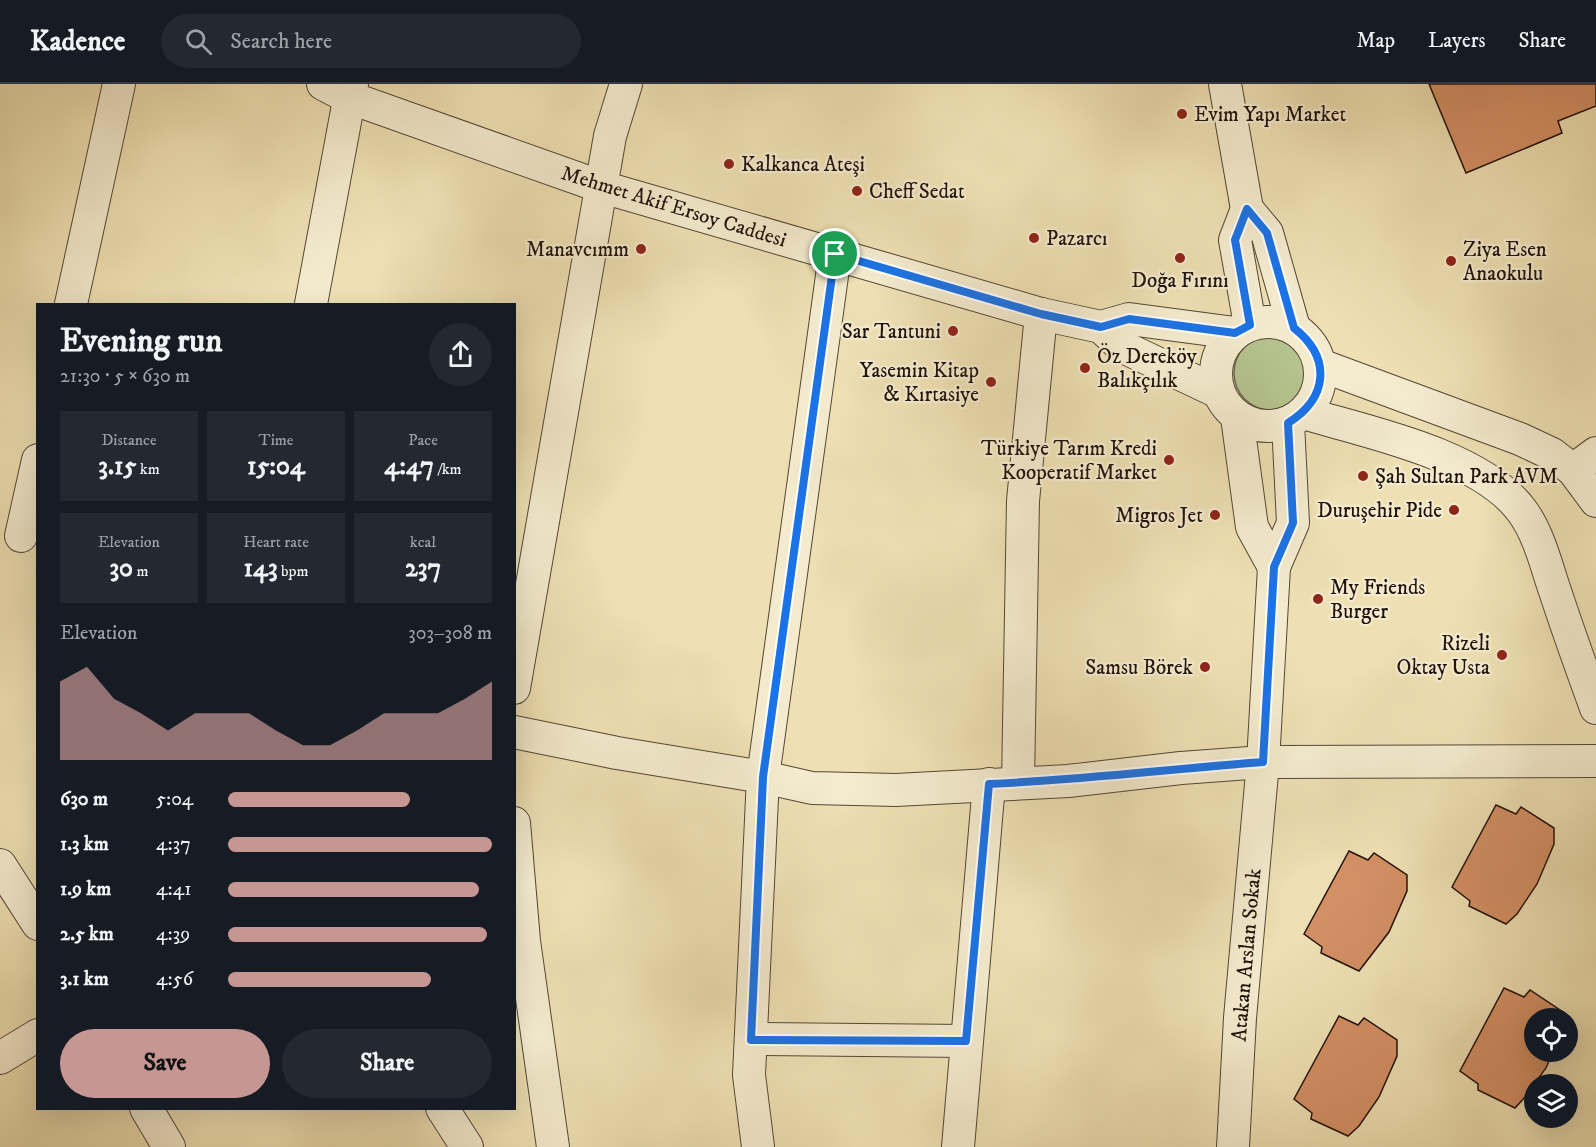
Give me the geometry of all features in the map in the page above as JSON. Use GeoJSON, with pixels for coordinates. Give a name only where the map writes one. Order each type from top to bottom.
{"type":"FeatureCollection","features":[{"type":"Feature","properties":{"kind":"street"},"geometry":{"type":"LineString","coordinates":[[71,303],[118,84]]}},
{"type":"Feature","properties":{"kind":"street"},"geometry":{"type":"LineString","coordinates":[[516,677],[610,136],[626,84]]}},
{"type":"Feature","properties":{"kind":"street"},"geometry":{"type":"LineString","coordinates":[[1225,84],[1247,209],[1267,233],[1294,328]]}},
{"type":"Feature","properties":{"kind":"street"},"geometry":{"type":"LineString","coordinates":[[311,303],[341,88]]}},
{"type":"Feature","properties":{"kind":"street","name":"Mehmet Akif Ersoy Caddesi"},"geometry":{"type":"LineString","coordinates":[[341,88],[602,187],[1041,314],[1101,327]]}},
{"type":"Feature","properties":{"kind":"street"},"geometry":{"type":"LineString","coordinates":[[1243,329],[1235,240],[1247,209]]}},
{"type":"Feature","properties":{"kind":"street"},"geometry":{"type":"LineString","coordinates":[[758,1147],[749,1075],[763,777],[835,254]]}},
{"type":"Feature","properties":{"kind":"street"},"geometry":{"type":"LineString","coordinates":[[958,1147],[966,1041],[1004,784],[1023,501],[1041,314]]}},
{"type":"Feature","properties":{"kind":"street"},"geometry":{"type":"LineString","coordinates":[[1218,392],[1120,346],[1101,327],[1129,319],[1243,329]]}},
{"type":"Feature","properties":{"kind":"street"},"geometry":{"type":"LineString","coordinates":[[1265,321],[1294,328],[1315,350],[1320,365],[1320,382],[1314,399],[1296,418],[1271,427],[1253,425],[1237,417],[1226,406],[1218,392],[1215,376],[1217,360],[1224,345],[1243,329],[1265,321]]}},
{"type":"Feature","properties":{"kind":"street"},"geometry":{"type":"LineString","coordinates":[[1320,365],[1520,439],[1552,454],[1585,461],[1596,501]]}},
{"type":"Feature","properties":{"kind":"street"},"geometry":{"type":"LineString","coordinates":[[1237,417],[1252,527],[1274,567]]}},
{"type":"Feature","properties":{"kind":"street"},"geometry":{"type":"LineString","coordinates":[[1274,567],[1293,523],[1296,418]]}},
{"type":"Feature","properties":{"kind":"street"},"geometry":{"type":"LineString","coordinates":[[1296,418],[1424,448],[1459,464],[1501,490],[1522,511],[1586,646],[1596,708]]}},
{"type":"Feature","properties":{"kind":"street"},"geometry":{"type":"LineString","coordinates":[[20,535],[36,468]]}},
{"type":"Feature","properties":{"kind":"street","name":"Atakan Arslan Sokak"},"geometry":{"type":"LineString","coordinates":[[1233,1147],[1240,1018],[1263,762],[1274,567]]}},
{"type":"Feature","properties":{"kind":"street"},"geometry":{"type":"LineString","coordinates":[[516,732],[812,788],[896,790],[1004,784],[1263,762],[1596,761]]}},
{"type":"Feature","properties":{"kind":"street"},"geometry":{"type":"LineString","coordinates":[[516,847],[524,941],[553,1147]]}},
{"type":"Feature","properties":{"kind":"street"},"geometry":{"type":"LineString","coordinates":[[0,865],[36,921]]}},
{"type":"Feature","properties":{"kind":"street"},"geometry":{"type":"LineString","coordinates":[[0,1058],[36,1036]]}},
{"type":"Feature","properties":{"kind":"street"},"geometry":{"type":"LineString","coordinates":[[751,1040],[966,1041]]}},
{"type":"Feature","properties":{"kind":"street"},"geometry":{"type":"LineString","coordinates":[[147,1110],[169,1147]]}},
{"type":"Feature","properties":{"kind":"street"},"geometry":{"type":"LineString","coordinates":[[443,1110],[467,1147]]}},
{"type":"Feature","properties":{"kind":"green space"},"geometry":{"type":"Polygon","coordinates":[[[1271,336],[1285,339],[1297,347],[1305,359],[1308,373],[1305,387],[1297,399],[1285,407],[1271,410],[1257,407],[1245,399],[1237,387],[1234,373],[1237,359],[1245,347],[1257,339],[1271,336]]]}},
{"type":"Feature","properties":{"kind":"building"},"geometry":{"type":"Polygon","coordinates":[[[1429,84],[1596,84],[1596,106],[1558,121],[1562,133],[1466,173],[1429,84]]]}},
{"type":"Feature","properties":{"kind":"building"},"geometry":{"type":"Polygon","coordinates":[[[1496,805],[1516,814],[1521,807],[1554,828],[1554,844],[1537,884],[1517,914],[1506,924],[1469,906],[1470,901],[1452,887],[1496,805]]]}},
{"type":"Feature","properties":{"kind":"building"},"geometry":{"type":"Polygon","coordinates":[[[1349,851],[1368,860],[1374,853],[1407,875],[1407,891],[1389,932],[1359,971],[1321,953],[1322,947],[1304,934],[1349,851]]]}},
{"type":"Feature","properties":{"kind":"building"},"geometry":{"type":"Polygon","coordinates":[[[1504,988],[1524,997],[1530,990],[1557,1008],[1524,1008],[1524,1062],[1549,1062],[1542,1074],[1524,1074],[1524,1098],[1515,1108],[1478,1090],[1478,1084],[1460,1071],[1504,988]]]}},
{"type":"Feature","properties":{"kind":"building"},"geometry":{"type":"Polygon","coordinates":[[[1339,1016],[1358,1025],[1364,1018],[1397,1040],[1397,1056],[1379,1097],[1359,1126],[1348,1136],[1311,1119],[1312,1113],[1294,1099],[1339,1016]]]}},
{"type":"Feature","properties":{"kind":"place","name":"Evim Yapı Market"},"geometry":{"type":"Point","coordinates":[1182,114]}},
{"type":"Feature","properties":{"kind":"place","name":"Kalkanca Ateşi"},"geometry":{"type":"Point","coordinates":[729,164]}},
{"type":"Feature","properties":{"kind":"place","name":"Cheff Sedat"},"geometry":{"type":"Point","coordinates":[857,191]}},
{"type":"Feature","properties":{"kind":"place","name":"Pazarcı"},"geometry":{"type":"Point","coordinates":[1034,238]}},
{"type":"Feature","properties":{"kind":"place","name":"Manavcımm"},"geometry":{"type":"Point","coordinates":[641,249]}},
{"type":"Feature","properties":{"kind":"place","name":"Doğa Fırını"},"geometry":{"type":"Point","coordinates":[1180,258]}},
{"type":"Feature","properties":{"kind":"place","name":"Ziya Esen Anaokulu"},"geometry":{"type":"Point","coordinates":[1451,261]}},
{"type":"Feature","properties":{"kind":"place","name":"Sar Tantuni"},"geometry":{"type":"Point","coordinates":[953,331]}},
{"type":"Feature","properties":{"kind":"place","name":"Öz Dereköy Balıkçılık"},"geometry":{"type":"Point","coordinates":[1085,368]}},
{"type":"Feature","properties":{"kind":"place","name":"Yasemin Kitap & Kırtasiye"},"geometry":{"type":"Point","coordinates":[991,382]}},
{"type":"Feature","properties":{"kind":"place","name":"Türkiye Tarım Kredi Kooperatif Market"},"geometry":{"type":"Point","coordinates":[1169,460]}},
{"type":"Feature","properties":{"kind":"place","name":"Şah Sultan Park AVM"},"geometry":{"type":"Point","coordinates":[1363,476]}},
{"type":"Feature","properties":{"kind":"place","name":"Duruşehir Pide"},"geometry":{"type":"Point","coordinates":[1454,510]}},
{"type":"Feature","properties":{"kind":"place","name":"Migros Jet"},"geometry":{"type":"Point","coordinates":[1215,515]}},
{"type":"Feature","properties":{"kind":"place","name":"My Friends Burger"},"geometry":{"type":"Point","coordinates":[1318,599]}},
{"type":"Feature","properties":{"kind":"place","name":"Rizeli Oktay Usta"},"geometry":{"type":"Point","coordinates":[1502,655]}},
{"type":"Feature","properties":{"kind":"place","name":"Samsu Börek"},"geometry":{"type":"Point","coordinates":[1205,667]}},
{"type":"Feature","properties":{"kind":"route"},"geometry":{"type":"LineString","coordinates":[[1247,209],[1267,233],[1294,328],[1315,350],[1320,365],[1320,382],[1314,399],[1303,413],[1288,423],[1293,523],[1274,567],[1263,762],[1181,768],[1068,781],[989,784],[966,1041],[751,1040],[763,777],[835,254],[1041,314],[1101,327],[1129,319],[1235,333],[1250,325],[1235,240],[1247,209]]}}]}
